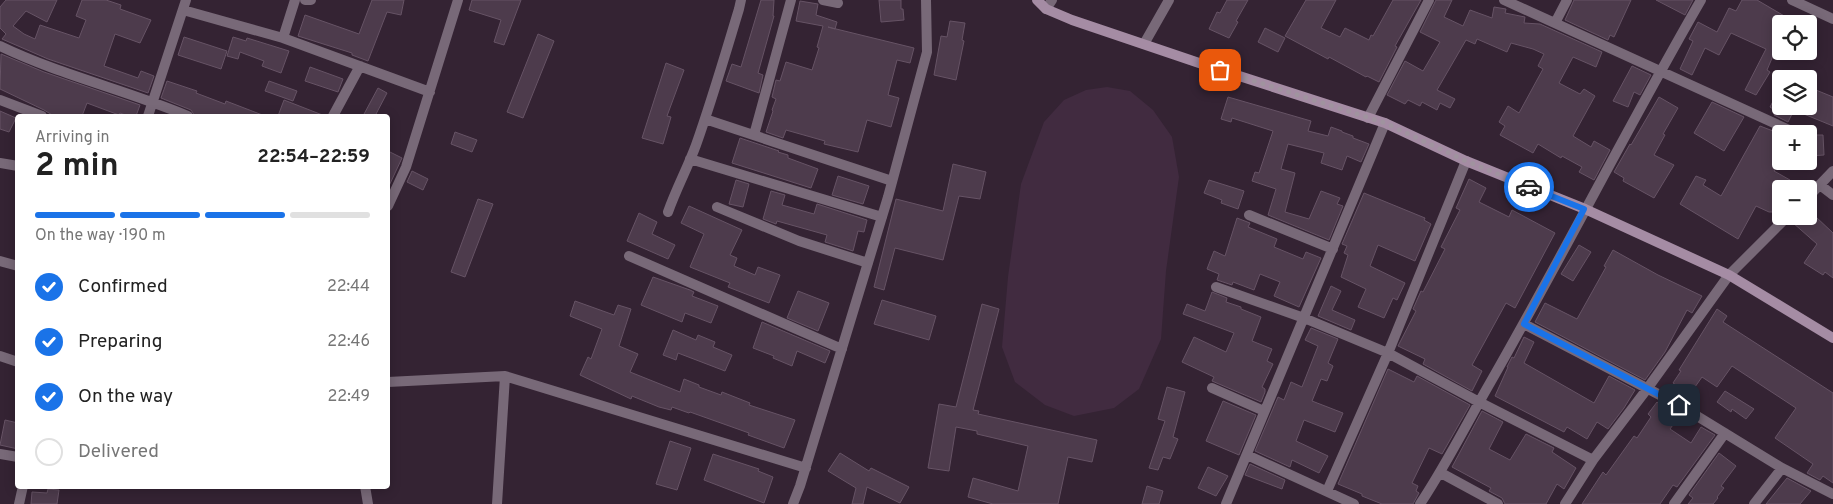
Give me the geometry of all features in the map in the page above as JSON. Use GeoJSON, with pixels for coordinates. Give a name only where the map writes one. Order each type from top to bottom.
{"type":"FeatureCollection","features":[{"type":"Feature","properties":{"kind":"main road"},"geometry":{"type":"LineString","coordinates":[[1037,0],[1046,9],[1144,44],[1385,123],[1466,161],[1584,209],[1729,275],[1833,338]]}},
{"type":"Feature","properties":{"kind":"street"},"geometry":{"type":"LineString","coordinates":[[284,38],[295,0]]}},
{"type":"Feature","properties":{"kind":"street"},"geometry":{"type":"LineString","coordinates":[[305,0],[311,0]]}},
{"type":"Feature","properties":{"kind":"street"},"geometry":{"type":"LineString","coordinates":[[390,202],[406,168],[458,0]]}},
{"type":"Feature","properties":{"kind":"street"},"geometry":{"type":"LineString","coordinates":[[668,212],[677,185],[690,159],[705,119],[741,0]]}},
{"type":"Feature","properties":{"kind":"street"},"geometry":{"type":"LineString","coordinates":[[754,136],[790,0]]}},
{"type":"Feature","properties":{"kind":"street"},"geometry":{"type":"LineString","coordinates":[[823,0],[838,3]]}},
{"type":"Feature","properties":{"kind":"street"},"geometry":{"type":"LineString","coordinates":[[793,504],[806,468],[882,217],[927,52],[926,0]]}},
{"type":"Feature","properties":{"kind":"street"},"geometry":{"type":"LineString","coordinates":[[1046,9],[1052,0]]}},
{"type":"Feature","properties":{"kind":"street"},"geometry":{"type":"LineString","coordinates":[[1144,44],[1169,0]]}},
{"type":"Feature","properties":{"kind":"street"},"geometry":{"type":"LineString","coordinates":[[1368,118],[1429,0]]}},
{"type":"Feature","properties":{"kind":"street"},"geometry":{"type":"LineString","coordinates":[[1504,0],[1779,125]]}},
{"type":"Feature","properties":{"kind":"street"},"geometry":{"type":"LineString","coordinates":[[1555,23],[1567,0]]}},
{"type":"Feature","properties":{"kind":"street"},"geometry":{"type":"LineString","coordinates":[[1420,504],[1441,473],[1524,324],[1584,209],[1701,0]]}},
{"type":"Feature","properties":{"kind":"street"},"geometry":{"type":"LineString","coordinates":[[1792,0],[1833,18]]}},
{"type":"Feature","properties":{"kind":"street"},"geometry":{"type":"LineString","coordinates":[[149,114],[185,5],[284,38],[430,92]]}},
{"type":"Feature","properties":{"kind":"street"},"geometry":{"type":"LineString","coordinates":[[0,46],[32,60],[183,114]]}},
{"type":"Feature","properties":{"kind":"street"},"geometry":{"type":"LineString","coordinates":[[334,114],[360,66]]}},
{"type":"Feature","properties":{"kind":"street"},"geometry":{"type":"LineString","coordinates":[[0,100],[37,114]]}},
{"type":"Feature","properties":{"kind":"street"},"geometry":{"type":"LineString","coordinates":[[705,119],[892,181]]}},
{"type":"Feature","properties":{"kind":"street"},"geometry":{"type":"LineString","coordinates":[[1226,504],[1385,123]]}},
{"type":"Feature","properties":{"kind":"street"},"geometry":{"type":"LineString","coordinates":[[690,159],[882,217]]}},
{"type":"Feature","properties":{"kind":"street"},"geometry":{"type":"LineString","coordinates":[[1327,491],[1388,353],[1466,161]]}},
{"type":"Feature","properties":{"kind":"street"},"geometry":{"type":"LineString","coordinates":[[0,162],[15,165]]}},
{"type":"Feature","properties":{"kind":"street"},"geometry":{"type":"LineString","coordinates":[[1817,188],[1833,171]]}},
{"type":"Feature","properties":{"kind":"street"},"geometry":{"type":"LineString","coordinates":[[1820,185],[1833,195]]}},
{"type":"Feature","properties":{"kind":"street"},"geometry":{"type":"LineString","coordinates":[[717,206],[799,241],[868,263]]}},
{"type":"Feature","properties":{"kind":"street"},"geometry":{"type":"LineString","coordinates":[[1249,215],[1333,249]]}},
{"type":"Feature","properties":{"kind":"street"},"geometry":{"type":"LineString","coordinates":[[1565,504],[1593,460],[1729,275],[1779,225]]}},
{"type":"Feature","properties":{"kind":"street"},"geometry":{"type":"LineString","coordinates":[[629,256],[842,349]]}},
{"type":"Feature","properties":{"kind":"street"},"geometry":{"type":"LineString","coordinates":[[0,261],[15,265]]}},
{"type":"Feature","properties":{"kind":"street"},"geometry":{"type":"LineString","coordinates":[[1216,287],[1304,318],[1388,353],[1593,460]]}},
{"type":"Feature","properties":{"kind":"street"},"geometry":{"type":"LineString","coordinates":[[1524,324],[1602,363],[1679,405],[1782,468],[1833,494]]}},
{"type":"Feature","properties":{"kind":"street"},"geometry":{"type":"LineString","coordinates":[[0,356],[15,361]]}},
{"type":"Feature","properties":{"kind":"street"},"geometry":{"type":"LineString","coordinates":[[390,382],[505,376],[806,468]]}},
{"type":"Feature","properties":{"kind":"street"},"geometry":{"type":"LineString","coordinates":[[497,504],[505,376]]}},
{"type":"Feature","properties":{"kind":"street"},"geometry":{"type":"LineString","coordinates":[[1212,388],[1264,411]]}},
{"type":"Feature","properties":{"kind":"street"},"geometry":{"type":"LineString","coordinates":[[1674,504],[1725,433]]}},
{"type":"Feature","properties":{"kind":"street"},"geometry":{"type":"LineString","coordinates":[[0,454],[15,456]]}},
{"type":"Feature","properties":{"kind":"street"},"geometry":{"type":"LineString","coordinates":[[1247,454],[1354,504]]}},
{"type":"Feature","properties":{"kind":"street"},"geometry":{"type":"LineString","coordinates":[[1754,504],[1782,468]]}},
{"type":"Feature","properties":{"kind":"street"},"geometry":{"type":"LineString","coordinates":[[1441,473],[1498,504]]}},
{"type":"Feature","properties":{"kind":"street"},"geometry":{"type":"LineString","coordinates":[[19,504],[22,489]]}},
{"type":"Feature","properties":{"kind":"street"},"geometry":{"type":"LineString","coordinates":[[366,489],[368,504]]}},
{"type":"Feature","properties":{"kind":"shaded area"},"geometry":{"type":"Polygon","coordinates":[[[1107,87],[1130,91],[1153,110],[1172,137],[1179,177],[1166,271],[1161,339],[1139,389],[1114,408],[1074,416],[1045,405],[1015,382],[1002,347],[1008,277],[1021,184],[1044,122],[1064,100],[1086,90],[1107,87]]]}},
{"type":"Feature","properties":{"kind":"building"},"geometry":{"type":"Polygon","coordinates":[[[6,0],[57,0],[47,22],[26,11],[13,26],[35,39],[40,25],[79,38],[86,20],[76,16],[82,0],[106,0],[121,5],[120,9],[151,20],[140,43],[115,34],[104,66],[138,78],[141,71],[154,76],[148,93],[48,59],[2,39],[6,34],[0,28],[0,7],[6,0]]]}},
{"type":"Feature","properties":{"kind":"building"},"geometry":{"type":"Polygon","coordinates":[[[372,0],[404,0],[401,15],[387,12],[368,61],[352,55],[352,53],[298,36],[305,15],[359,34],[372,0]]]}},
{"type":"Feature","properties":{"kind":"building"},"geometry":{"type":"Polygon","coordinates":[[[472,0],[521,0],[504,45],[494,42],[501,20],[469,10],[472,0]]]}},
{"type":"Feature","properties":{"kind":"building"},"geometry":{"type":"Polygon","coordinates":[[[761,0],[774,0],[774,16],[758,73],[763,75],[759,93],[726,81],[732,64],[741,67],[761,0]]]}},
{"type":"Feature","properties":{"kind":"building"},"geometry":{"type":"Polygon","coordinates":[[[879,0],[901,0],[904,20],[881,22],[879,0]]]}},
{"type":"Feature","properties":{"kind":"building"},"geometry":{"type":"Polygon","coordinates":[[[1227,0],[1248,0],[1229,38],[1209,29],[1217,12],[1220,13],[1227,0]]]}},
{"type":"Feature","properties":{"kind":"building"},"geometry":{"type":"Polygon","coordinates":[[[1306,0],[1336,0],[1321,28],[1340,37],[1345,28],[1369,40],[1393,0],[1421,0],[1395,46],[1397,47],[1379,82],[1329,57],[1328,59],[1285,36],[1306,0]]]}},
{"type":"Feature","properties":{"kind":"building"},"geometry":{"type":"Polygon","coordinates":[[[1436,0],[1452,0],[1444,17],[1463,26],[1470,10],[1492,18],[1494,7],[1506,9],[1505,13],[1525,17],[1524,23],[1540,24],[1602,52],[1596,67],[1573,57],[1559,83],[1580,94],[1584,89],[1595,96],[1573,136],[1591,147],[1594,141],[1610,150],[1594,180],[1579,172],[1582,167],[1562,156],[1561,158],[1538,144],[1533,153],[1500,135],[1505,126],[1499,122],[1508,106],[1519,113],[1543,69],[1538,66],[1544,54],[1533,49],[1511,43],[1507,52],[1477,39],[1475,44],[1466,40],[1437,90],[1455,99],[1450,108],[1440,103],[1437,110],[1422,102],[1420,106],[1408,100],[1405,104],[1387,95],[1405,61],[1423,71],[1440,42],[1420,32],[1436,0]]]}},
{"type":"Feature","properties":{"kind":"building"},"geometry":{"type":"Polygon","coordinates":[[[1574,0],[1631,0],[1614,37],[1610,35],[1608,40],[1565,20],[1574,0]]]}},
{"type":"Feature","properties":{"kind":"building"},"geometry":{"type":"Polygon","coordinates":[[[1656,0],[1693,0],[1685,15],[1656,0]]]}},
{"type":"Feature","properties":{"kind":"building"},"geometry":{"type":"Polygon","coordinates":[[[1742,0],[1757,0],[1783,15],[1772,15],[1772,58],[1767,70],[1770,72],[1756,95],[1745,90],[1766,49],[1731,33],[1719,55],[1705,48],[1692,75],[1680,69],[1693,41],[1689,39],[1698,22],[1717,32],[1729,8],[1736,11],[1742,0]]]}},
{"type":"Feature","properties":{"kind":"building"},"geometry":{"type":"Polygon","coordinates":[[[800,1],[818,4],[816,15],[837,22],[835,29],[914,48],[910,63],[897,60],[888,95],[899,98],[891,127],[867,120],[858,152],[824,144],[825,141],[786,130],[783,138],[766,132],[776,99],[772,97],[776,80],[780,81],[786,62],[812,70],[819,48],[817,47],[823,26],[796,21],[800,1]]]}},
{"type":"Feature","properties":{"kind":"building"},"geometry":{"type":"Polygon","coordinates":[[[950,21],[965,23],[962,40],[964,41],[956,80],[934,75],[941,36],[947,37],[950,21]]]}},
{"type":"Feature","properties":{"kind":"building"},"geometry":{"type":"Polygon","coordinates":[[[1265,28],[1285,38],[1278,52],[1258,42],[1265,28]]]}},
{"type":"Feature","properties":{"kind":"building"},"geometry":{"type":"Polygon","coordinates":[[[538,34],[554,41],[523,118],[507,112],[538,34]]]}},
{"type":"Feature","properties":{"kind":"building"},"geometry":{"type":"Polygon","coordinates":[[[184,37],[227,51],[221,69],[178,55],[184,37]]]}},
{"type":"Feature","properties":{"kind":"building"},"geometry":{"type":"Polygon","coordinates":[[[233,37],[246,41],[247,38],[289,51],[281,73],[262,66],[264,61],[240,52],[238,59],[227,56],[233,37]]]}},
{"type":"Feature","properties":{"kind":"building"},"geometry":{"type":"Polygon","coordinates":[[[1,54],[44,72],[140,105],[137,114],[116,114],[87,103],[83,114],[51,114],[0,89],[1,54]]]}},
{"type":"Feature","properties":{"kind":"building"},"geometry":{"type":"Polygon","coordinates":[[[666,63],[684,70],[667,116],[671,117],[663,144],[642,138],[666,63]]]}},
{"type":"Feature","properties":{"kind":"building"},"geometry":{"type":"Polygon","coordinates":[[[1632,66],[1651,75],[1640,95],[1634,92],[1628,107],[1613,101],[1632,66]]]}},
{"type":"Feature","properties":{"kind":"building"},"geometry":{"type":"Polygon","coordinates":[[[310,67],[343,79],[338,92],[305,81],[310,67]]]}},
{"type":"Feature","properties":{"kind":"building"},"geometry":{"type":"Polygon","coordinates":[[[167,81],[197,91],[196,93],[225,104],[226,101],[260,114],[194,114],[191,110],[161,98],[167,81]]]}},
{"type":"Feature","properties":{"kind":"building"},"geometry":{"type":"Polygon","coordinates":[[[269,81],[297,91],[293,101],[265,91],[269,81]]]}},
{"type":"Feature","properties":{"kind":"building"},"geometry":{"type":"Polygon","coordinates":[[[378,88],[387,93],[376,114],[364,114],[378,88]]]}},
{"type":"Feature","properties":{"kind":"building"},"geometry":{"type":"Polygon","coordinates":[[[1817,90],[1833,97],[1833,126],[1806,115],[1817,115],[1817,90]]]}},
{"type":"Feature","properties":{"kind":"building"},"geometry":{"type":"Polygon","coordinates":[[[1228,97],[1311,121],[1308,131],[1328,136],[1331,127],[1369,144],[1361,162],[1347,156],[1342,170],[1321,163],[1324,153],[1288,144],[1281,169],[1295,173],[1285,212],[1309,219],[1321,191],[1340,198],[1337,204],[1343,206],[1329,240],[1268,215],[1276,189],[1252,181],[1255,172],[1259,173],[1273,131],[1232,118],[1231,122],[1221,119],[1228,97]]]}},
{"type":"Feature","properties":{"kind":"building"},"geometry":{"type":"Polygon","coordinates":[[[1659,97],[1678,108],[1663,134],[1665,135],[1654,155],[1674,165],[1654,198],[1623,181],[1624,178],[1614,172],[1659,97]]]}},
{"type":"Feature","properties":{"kind":"building"},"geometry":{"type":"Polygon","coordinates":[[[284,100],[320,114],[279,114],[284,100]]]}},
{"type":"Feature","properties":{"kind":"building"},"geometry":{"type":"Polygon","coordinates":[[[1712,102],[1744,117],[1724,151],[1694,133],[1712,102]]]}},
{"type":"Feature","properties":{"kind":"building"},"geometry":{"type":"Polygon","coordinates":[[[0,111],[15,118],[9,132],[0,129],[0,111]]]}},
{"type":"Feature","properties":{"kind":"building"},"geometry":{"type":"Polygon","coordinates":[[[1774,115],[1792,115],[1788,122],[1774,115]]]}},
{"type":"Feature","properties":{"kind":"building"},"geometry":{"type":"Polygon","coordinates":[[[1760,126],[1772,131],[1772,170],[1790,180],[1772,180],[1772,212],[1756,206],[1738,239],[1680,204],[1696,176],[1706,180],[1703,185],[1721,196],[1760,126]]]}},
{"type":"Feature","properties":{"kind":"building"},"geometry":{"type":"Polygon","coordinates":[[[455,132],[477,140],[472,152],[451,144],[455,132]]]}},
{"type":"Feature","properties":{"kind":"building"},"geometry":{"type":"Polygon","coordinates":[[[1817,135],[1823,135],[1824,155],[1817,155],[1817,135]]]}},
{"type":"Feature","properties":{"kind":"building"},"geometry":{"type":"Polygon","coordinates":[[[740,138],[779,151],[788,155],[788,158],[818,169],[811,188],[732,163],[740,138]]]}},
{"type":"Feature","properties":{"kind":"building"},"geometry":{"type":"Polygon","coordinates":[[[390,152],[402,158],[390,184],[390,152]]]}},
{"type":"Feature","properties":{"kind":"building"},"geometry":{"type":"Polygon","coordinates":[[[953,164],[986,172],[980,199],[959,196],[943,260],[895,248],[884,290],[874,287],[896,199],[943,211],[953,164]]]}},
{"type":"Feature","properties":{"kind":"building"},"geometry":{"type":"Polygon","coordinates":[[[412,171],[428,179],[423,190],[407,182],[412,171]]]}},
{"type":"Feature","properties":{"kind":"building"},"geometry":{"type":"Polygon","coordinates":[[[838,176],[869,186],[863,204],[832,195],[838,176]]]}},
{"type":"Feature","properties":{"kind":"building"},"geometry":{"type":"Polygon","coordinates":[[[1469,179],[1486,188],[1479,202],[1509,217],[1512,210],[1555,233],[1515,308],[1506,303],[1472,365],[1482,371],[1472,391],[1423,364],[1425,359],[1398,346],[1416,311],[1413,309],[1421,291],[1423,292],[1445,249],[1441,247],[1460,210],[1456,208],[1469,179]]]}},
{"type":"Feature","properties":{"kind":"building"},"geometry":{"type":"Polygon","coordinates":[[[736,180],[749,184],[743,207],[729,204],[736,180]]]}},
{"type":"Feature","properties":{"kind":"building"},"geometry":{"type":"Polygon","coordinates":[[[1209,180],[1244,191],[1238,209],[1221,203],[1222,200],[1204,193],[1209,180]]]}},
{"type":"Feature","properties":{"kind":"building"},"geometry":{"type":"Polygon","coordinates":[[[771,191],[785,195],[782,205],[814,214],[817,204],[867,220],[864,232],[858,231],[853,251],[825,242],[827,235],[777,221],[776,224],[763,219],[771,191]]]}},
{"type":"Feature","properties":{"kind":"building"},"geometry":{"type":"Polygon","coordinates":[[[1364,193],[1425,218],[1424,220],[1431,224],[1415,261],[1378,245],[1370,266],[1405,283],[1397,300],[1393,298],[1384,318],[1358,307],[1366,289],[1341,277],[1348,255],[1344,253],[1347,246],[1342,244],[1364,193]]]}},
{"type":"Feature","properties":{"kind":"building"},"geometry":{"type":"Polygon","coordinates":[[[478,199],[493,204],[465,277],[451,272],[478,199]]]}},
{"type":"Feature","properties":{"kind":"building"},"geometry":{"type":"Polygon","coordinates":[[[689,206],[742,230],[730,255],[737,258],[734,266],[755,275],[758,267],[780,275],[769,303],[728,287],[730,283],[690,267],[704,234],[681,223],[689,206]]]}},
{"type":"Feature","properties":{"kind":"building"},"geometry":{"type":"Polygon","coordinates":[[[639,213],[657,222],[652,234],[675,245],[668,259],[627,241],[639,213]]]}},
{"type":"Feature","properties":{"kind":"building"},"geometry":{"type":"Polygon","coordinates":[[[1237,218],[1250,223],[1248,227],[1277,239],[1274,247],[1303,259],[1306,252],[1321,258],[1299,307],[1274,296],[1280,282],[1260,274],[1254,290],[1233,282],[1232,285],[1217,280],[1219,274],[1207,269],[1214,251],[1225,256],[1237,218]]]}},
{"type":"Feature","properties":{"kind":"building"},"geometry":{"type":"Polygon","coordinates":[[[1817,218],[1833,233],[1833,278],[1825,272],[1823,275],[1804,263],[1817,244],[1795,225],[1817,225],[1817,218]]]}},
{"type":"Feature","properties":{"kind":"building"},"geometry":{"type":"Polygon","coordinates":[[[1579,245],[1591,252],[1573,281],[1561,274],[1579,245]]]}},
{"type":"Feature","properties":{"kind":"building"},"geometry":{"type":"Polygon","coordinates":[[[1613,250],[1658,275],[1702,296],[1692,313],[1687,310],[1665,352],[1645,380],[1535,322],[1545,303],[1577,319],[1606,267],[1604,266],[1613,250]]]}},
{"type":"Feature","properties":{"kind":"building"},"geometry":{"type":"Polygon","coordinates":[[[653,277],[690,290],[694,292],[692,296],[718,306],[711,323],[685,313],[682,322],[641,305],[653,277]]]}},
{"type":"Feature","properties":{"kind":"building"},"geometry":{"type":"Polygon","coordinates":[[[1331,286],[1341,291],[1332,310],[1355,320],[1351,330],[1318,316],[1331,286]]]}},
{"type":"Feature","properties":{"kind":"building"},"geometry":{"type":"Polygon","coordinates":[[[798,291],[829,303],[818,331],[787,318],[798,291]]]}},
{"type":"Feature","properties":{"kind":"building"},"geometry":{"type":"Polygon","coordinates":[[[1212,292],[1227,298],[1226,302],[1261,317],[1252,341],[1272,349],[1267,361],[1273,364],[1262,387],[1265,389],[1265,392],[1261,402],[1212,381],[1214,377],[1182,362],[1194,337],[1226,352],[1234,333],[1183,314],[1187,304],[1205,311],[1212,292]]]}},
{"type":"Feature","properties":{"kind":"building"},"geometry":{"type":"Polygon","coordinates":[[[882,300],[936,316],[929,340],[874,324],[882,300]]]}},
{"type":"Feature","properties":{"kind":"building"},"geometry":{"type":"Polygon","coordinates":[[[575,301],[614,315],[618,305],[631,309],[619,346],[638,354],[630,372],[680,392],[684,379],[699,385],[699,387],[721,395],[722,392],[750,403],[749,405],[795,420],[784,448],[690,412],[672,407],[671,410],[659,407],[632,396],[631,399],[580,375],[588,357],[591,359],[602,329],[570,316],[575,301]]]}},
{"type":"Feature","properties":{"kind":"building"},"geometry":{"type":"Polygon","coordinates":[[[982,304],[999,309],[973,410],[979,411],[978,414],[1097,440],[1092,462],[1068,457],[1058,504],[993,504],[968,497],[973,478],[1018,491],[1028,446],[977,434],[977,431],[956,427],[949,471],[928,468],[939,404],[956,407],[982,304]]]}},
{"type":"Feature","properties":{"kind":"building"},"geometry":{"type":"Polygon","coordinates":[[[1717,309],[1727,316],[1723,322],[1833,393],[1833,483],[1823,476],[1820,480],[1807,473],[1813,464],[1775,438],[1796,408],[1732,366],[1717,387],[1702,377],[1690,394],[1673,383],[1717,309]]]}},
{"type":"Feature","properties":{"kind":"building"},"geometry":{"type":"Polygon","coordinates":[[[762,322],[830,351],[825,363],[797,351],[792,366],[773,358],[774,356],[753,348],[762,322]]]}},
{"type":"Feature","properties":{"kind":"building"},"geometry":{"type":"Polygon","coordinates":[[[1311,328],[1338,339],[1328,363],[1333,366],[1327,381],[1321,379],[1312,401],[1343,413],[1335,432],[1304,420],[1296,441],[1328,456],[1319,473],[1292,460],[1290,467],[1255,451],[1278,397],[1284,400],[1291,382],[1302,387],[1318,346],[1305,340],[1311,328]]]}},
{"type":"Feature","properties":{"kind":"building"},"geometry":{"type":"Polygon","coordinates":[[[673,330],[696,340],[698,335],[715,342],[713,347],[732,355],[725,371],[678,353],[676,360],[663,355],[673,330]]]}},
{"type":"Feature","properties":{"kind":"building"},"geometry":{"type":"Polygon","coordinates":[[[1524,337],[1534,342],[1524,363],[1594,403],[1609,376],[1635,390],[1608,429],[1597,422],[1587,439],[1567,427],[1564,432],[1495,396],[1507,367],[1512,357],[1514,358],[1524,337]]]}},
{"type":"Feature","properties":{"kind":"building"},"geometry":{"type":"Polygon","coordinates":[[[1388,369],[1414,382],[1417,376],[1470,405],[1442,454],[1429,448],[1412,483],[1418,486],[1416,491],[1419,493],[1413,504],[1382,504],[1338,484],[1388,369]]]}},
{"type":"Feature","properties":{"kind":"building"},"geometry":{"type":"Polygon","coordinates":[[[1167,387],[1185,392],[1173,437],[1178,439],[1170,459],[1163,457],[1158,470],[1149,468],[1165,421],[1158,419],[1167,387]]]}},
{"type":"Feature","properties":{"kind":"building"},"geometry":{"type":"Polygon","coordinates":[[[1725,391],[1754,409],[1746,419],[1732,409],[1731,412],[1717,402],[1725,391]]]}},
{"type":"Feature","properties":{"kind":"building"},"geometry":{"type":"Polygon","coordinates":[[[1223,401],[1256,415],[1239,455],[1206,441],[1223,401]]]}},
{"type":"Feature","properties":{"kind":"building"},"geometry":{"type":"Polygon","coordinates":[[[1657,402],[1678,418],[1670,429],[1691,443],[1701,427],[1715,435],[1677,487],[1673,485],[1660,504],[1582,504],[1603,472],[1606,475],[1634,436],[1637,438],[1651,417],[1648,414],[1657,402]]]}},
{"type":"Feature","properties":{"kind":"building"},"geometry":{"type":"Polygon","coordinates":[[[1482,411],[1503,422],[1489,449],[1510,460],[1526,434],[1554,448],[1552,452],[1576,468],[1564,489],[1557,484],[1546,504],[1505,504],[1502,498],[1489,491],[1491,488],[1452,467],[1482,411]]]}},
{"type":"Feature","properties":{"kind":"building"},"geometry":{"type":"Polygon","coordinates":[[[5,420],[15,422],[15,448],[0,445],[5,420]]]}},
{"type":"Feature","properties":{"kind":"building"},"geometry":{"type":"Polygon","coordinates":[[[670,441],[691,448],[677,490],[656,484],[670,441]]]}},
{"type":"Feature","properties":{"kind":"building"},"geometry":{"type":"Polygon","coordinates":[[[840,453],[869,471],[871,468],[909,487],[900,503],[867,487],[863,504],[852,504],[856,488],[828,471],[840,453]]]}},
{"type":"Feature","properties":{"kind":"building"},"geometry":{"type":"Polygon","coordinates":[[[1719,453],[1736,466],[1721,486],[1724,488],[1718,498],[1713,504],[1688,504],[1693,498],[1689,495],[1719,453]]]}},
{"type":"Feature","properties":{"kind":"building"},"geometry":{"type":"Polygon","coordinates":[[[713,454],[759,469],[758,471],[773,477],[764,503],[704,480],[713,454]]]}},
{"type":"Feature","properties":{"kind":"building"},"geometry":{"type":"Polygon","coordinates":[[[1250,464],[1285,480],[1282,489],[1245,475],[1250,464]]]}},
{"type":"Feature","properties":{"kind":"building"},"geometry":{"type":"Polygon","coordinates":[[[1208,467],[1228,476],[1216,496],[1198,488],[1208,467]]]}},
{"type":"Feature","properties":{"kind":"building"},"geometry":{"type":"Polygon","coordinates":[[[1787,478],[1811,491],[1800,504],[1766,504],[1787,478]]]}},
{"type":"Feature","properties":{"kind":"building"},"geometry":{"type":"Polygon","coordinates":[[[1147,486],[1163,491],[1159,504],[1142,504],[1147,486]]]}},
{"type":"Feature","properties":{"kind":"building"},"geometry":{"type":"Polygon","coordinates":[[[48,489],[59,490],[57,504],[31,504],[32,492],[47,493],[48,489]]]}},
{"type":"Feature","properties":{"kind":"way so far"},"geometry":{"type":"LineString","coordinates":[[1220,70],[1385,123],[1466,161],[1529,187]]}},
{"type":"Feature","properties":{"kind":"route"},"geometry":{"type":"LineString","coordinates":[[1529,187],[1584,209],[1524,324],[1602,363],[1679,405]]}}]}
